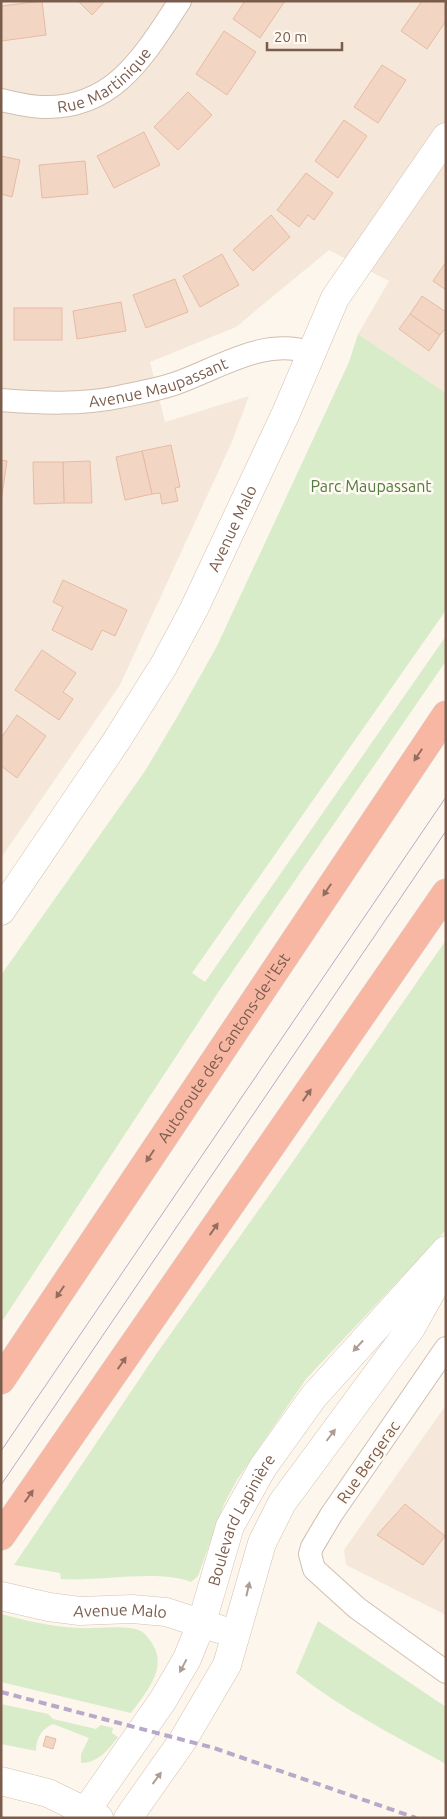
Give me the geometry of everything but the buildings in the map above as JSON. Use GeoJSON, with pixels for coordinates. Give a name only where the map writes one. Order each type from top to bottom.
{"type":"FeatureCollection","features":[{"type":"Feature","properties":{"kind":"highway","name":"Autoroute des Cantons-de-l'Est"},"geometry":{"type":"LineString","coordinates":[[1,1380],[446,715]]}},
{"type":"Feature","properties":{"kind":"highway"},"geometry":{"type":"LineString","coordinates":[[1,1536],[446,894]]}},
{"type":"Feature","properties":{"kind":"main road","name":"Avenue Malo"},"geometry":{"type":"LineString","coordinates":[[1,911],[117,740],[172,652],[286,413],[329,309],[344,281],[446,137]]}},
{"type":"Feature","properties":{"kind":"main road","name":"Boulevard Lapinière"},"geometry":{"type":"LineString","coordinates":[[88,1815],[187,1659],[202,1622],[230,1526],[263,1467],[314,1396],[446,1250]]}},
{"type":"Feature","properties":{"kind":"main road","name":"Boulevard Lapinière"},"geometry":{"type":"LineString","coordinates":[[128,1818],[201,1712],[227,1665],[237,1636],[257,1557],[274,1518],[297,1481],[411,1328],[446,1265]]}},
{"type":"Feature","properties":{"kind":"main road","name":"Avenue Malo"},"geometry":{"type":"LineString","coordinates":[[1,1596],[49,1607],[80,1611],[132,1609],[166,1612],[202,1622],[237,1636]]}},
{"type":"Feature","properties":{"kind":"main road"},"geometry":{"type":"LineString","coordinates":[[1,1781],[41,1791],[88,1815]]}},
{"type":"Feature","properties":{"kind":"street","name":"Rue Martinique"},"geometry":{"type":"LineString","coordinates":[[1,100],[42,107],[70,105],[98,95],[127,75],[180,1]]}},
{"type":"Feature","properties":{"kind":"street","name":"Avenue Maupassant"},"geometry":{"type":"LineString","coordinates":[[1,400],[42,404],[116,398],[173,384],[267,349],[284,347],[311,353]]}},
{"type":"Feature","properties":{"kind":"street","name":"Rue Bergerac"},"geometry":{"type":"LineString","coordinates":[[446,1348],[315,1539],[310,1554],[314,1569],[357,1608],[446,1672]]}},
{"type":"Feature","properties":{"kind":"shaded area"},"geometry":{"type":"Polygon","coordinates":[[[1,1],[446,1],[446,393],[358,334],[389,281],[329,250],[236,327],[150,362],[165,422],[249,396],[231,444],[120,685],[1,858],[1,1]]]}},
{"type":"Feature","properties":{"kind":"shaded area"},"geometry":{"type":"Polygon","coordinates":[[[446,1405],[446,1615],[346,1565],[344,1550],[446,1405]]]}},
{"type":"Feature","properties":{"kind":"green space","name":"Parc Maupassant"},"geometry":{"type":"Polygon","coordinates":[[[358,334],[446,393],[446,610],[192,973],[205,982],[446,636],[446,661],[219,991],[1,1323],[1,975],[145,771],[217,646],[349,362],[358,334]]]}},
{"type":"Feature","properties":{"kind":"green space"},"geometry":{"type":"Polygon","coordinates":[[[446,940],[446,1230],[306,1379],[237,1480],[224,1504],[198,1576],[191,1582],[162,1576],[61,1579],[60,1573],[14,1565],[157,1353],[287,1170],[446,940]]]}},
{"type":"Feature","properties":{"kind":"green space"},"geometry":{"type":"Polygon","coordinates":[[[1,1614],[60,1626],[87,1628],[120,1627],[141,1631],[151,1641],[157,1654],[156,1672],[148,1690],[131,1713],[1,1682],[1,1614]]]}},
{"type":"Feature","properties":{"kind":"green space"},"geometry":{"type":"Polygon","coordinates":[[[318,1621],[446,1707],[446,1764],[350,1710],[296,1673],[318,1621]]]}},
{"type":"Feature","properties":{"kind":"green space"},"geometry":{"type":"Polygon","coordinates":[[[1,1704],[48,1714],[53,1719],[96,1729],[101,1725],[113,1728],[112,1733],[118,1737],[98,1758],[81,1763],[81,1754],[89,1738],[53,1724],[40,1735],[36,1751],[1,1744],[1,1704]]]}},
{"type":"Feature","properties":{"kind":"tram line"},"geometry":{"type":"LineString","coordinates":[[1,1451],[446,797]]}},
{"type":"Feature","properties":{"kind":"tram line"},"geometry":{"type":"LineString","coordinates":[[1,1485],[446,831]]}},
{"type":"Feature","properties":{"kind":"railway"},"geometry":{"type":"LineString","coordinates":[[1,1692],[214,1748],[416,1818]]}}]}
